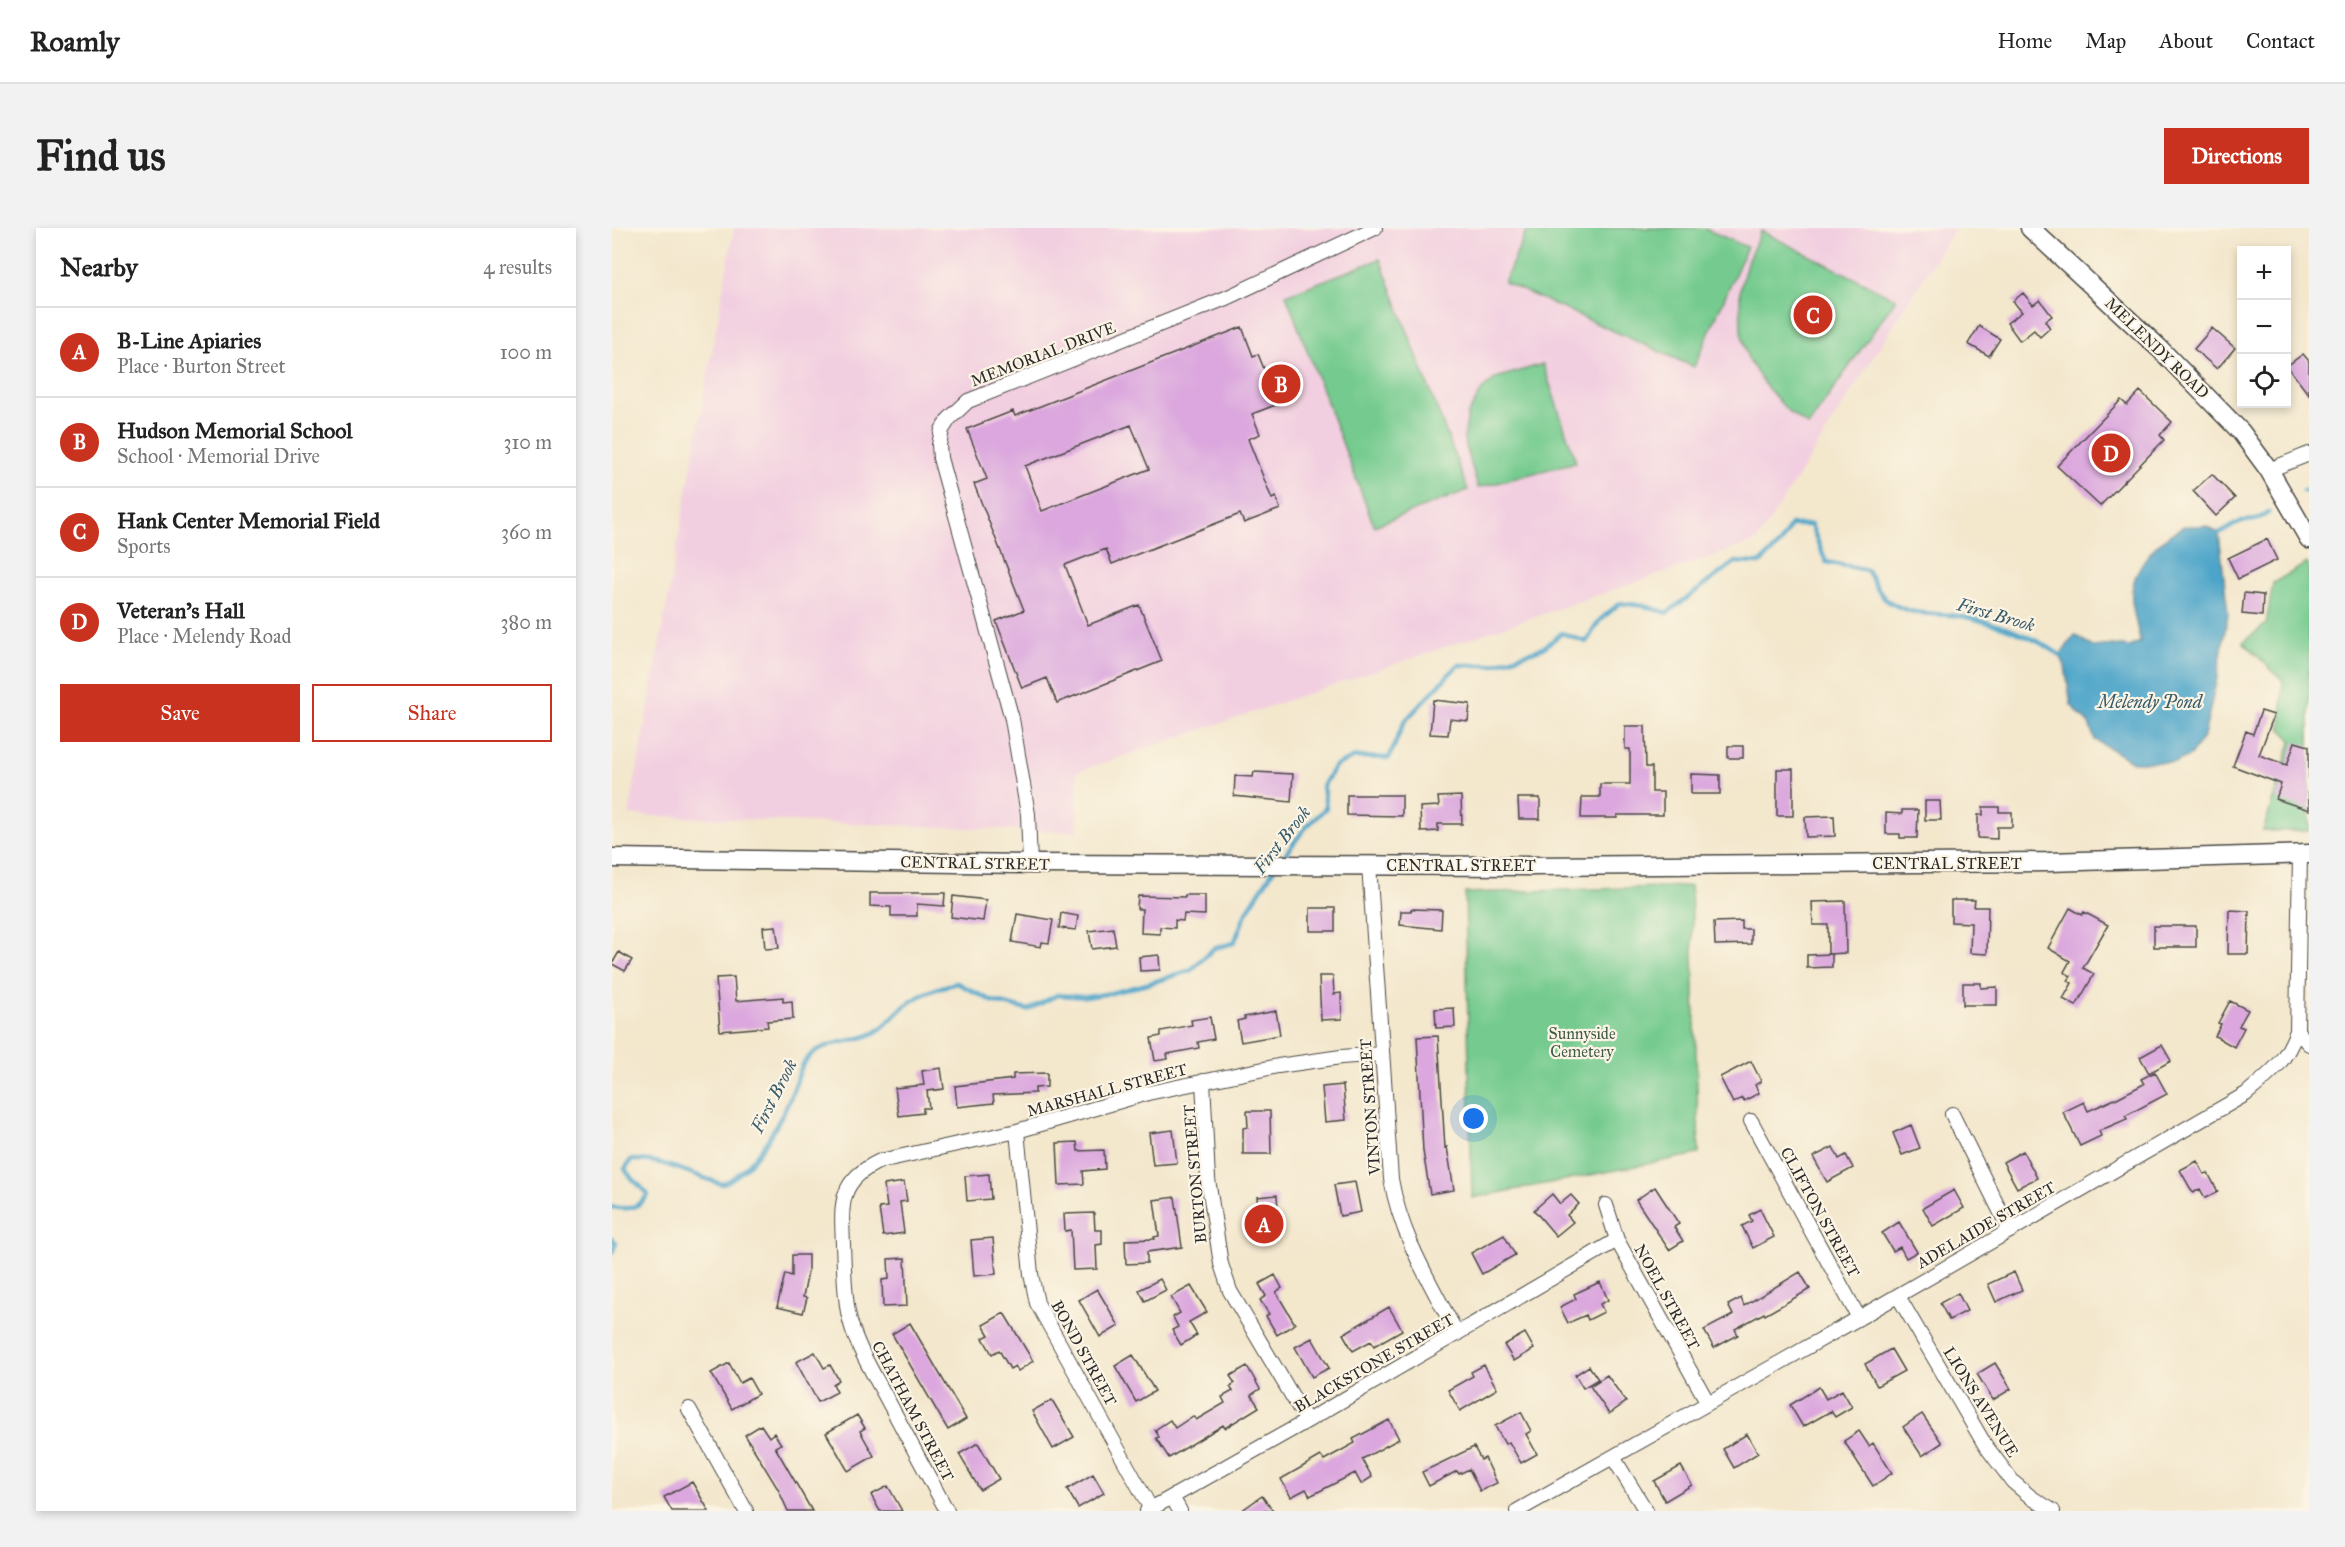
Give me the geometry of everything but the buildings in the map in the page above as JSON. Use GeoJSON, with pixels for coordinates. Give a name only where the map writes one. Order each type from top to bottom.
{"type":"FeatureCollection","features":[{"type":"Feature","properties":{"kind":"street","name":"MEMORIAL DRIVE"},"geometry":{"type":"LineString","coordinates":[[1030,864],[1028,814],[1018,745],[940,458],[939,445],[942,430],[957,410],[968,401],[1077,360],[1226,298],[1374,228]]}},
{"type":"Feature","properties":{"kind":"street","name":"MELENDY ROAD"},"geometry":{"type":"LineString","coordinates":[[2030,228],[2200,388],[2241,432],[2269,470],[2309,539]]}},
{"type":"Feature","properties":{"kind":"street"},"geometry":{"type":"LineString","coordinates":[[2269,470],[2309,454]]}},
{"type":"Feature","properties":{"kind":"street","name":"CENTRAL STREET"},"geometry":{"type":"LineString","coordinates":[[612,858],[1030,864],[1369,865],[2048,862],[2304,855]]}},
{"type":"Feature","properties":{"kind":"street","name":"ADELAIDE STREET"},"geometry":{"type":"LineString","coordinates":[[1517,1511],[1898,1296],[2246,1094],[2275,1070],[2288,1053],[2297,1031],[2304,855]]}},
{"type":"Feature","properties":{"kind":"street","name":"VINTON STREET"},"geometry":{"type":"LineString","coordinates":[[1369,865],[1391,1179],[1396,1208],[1405,1233],[1457,1334]]}},
{"type":"Feature","properties":{"kind":"street"},"geometry":{"type":"LineString","coordinates":[[2297,1031],[2309,1044]]}},
{"type":"Feature","properties":{"kind":"street","name":"MARSHALL STREET"},"geometry":{"type":"LineString","coordinates":[[849,1183],[863,1169],[880,1161],[1017,1131],[1149,1093],[1278,1066],[1382,1054]]}},
{"type":"Feature","properties":{"kind":"street","name":"BURTON STREET"},"geometry":{"type":"LineString","coordinates":[[1203,1082],[1209,1179],[1221,1264],[1230,1291],[1307,1421]]}},
{"type":"Feature","properties":{"kind":"street"},"geometry":{"type":"LineString","coordinates":[[1952,1114],[2010,1231]]}},
{"type":"Feature","properties":{"kind":"street","name":"CLIFTON STREET"},"geometry":{"type":"LineString","coordinates":[[1752,1121],[1859,1318]]}},
{"type":"Feature","properties":{"kind":"street","name":"BOND STREET"},"geometry":{"type":"LineString","coordinates":[[1017,1131],[1031,1274],[1038,1303],[1149,1510]]}},
{"type":"Feature","properties":{"kind":"street","name":"CHATHAM STREET"},"geometry":{"type":"LineString","coordinates":[[849,1183],[843,1201],[842,1220],[844,1275],[849,1313],[860,1348],[947,1511]]}},
{"type":"Feature","properties":{"kind":"street","name":"NOEL STREET"},"geometry":{"type":"LineString","coordinates":[[1606,1205],[1617,1240],[1708,1403]]}},
{"type":"Feature","properties":{"kind":"street","name":"BLACKSTONE STREET"},"geometry":{"type":"LineString","coordinates":[[1149,1510],[1307,1421],[1617,1240]]}},
{"type":"Feature","properties":{"kind":"street","name":"LIONS AVENUE"},"geometry":{"type":"LineString","coordinates":[[1898,1296],[1985,1445],[2013,1482],[2032,1498],[2053,1511]]}},
{"type":"Feature","properties":{"kind":"street"},"geometry":{"type":"LineString","coordinates":[[688,1409],[746,1511]]}},
{"type":"Feature","properties":{"kind":"street"},"geometry":{"type":"LineString","coordinates":[[1613,1457],[1646,1511]]}},
{"type":"Feature","properties":{"kind":"street"},"geometry":{"type":"LineString","coordinates":[[1172,1497],[1180,1511]]}},
{"type":"Feature","properties":{"kind":"shaded area"},"geometry":{"type":"Polygon","coordinates":[[[734,228],[1955,228],[1757,541],[1077,772],[1077,832],[629,815],[734,228]]]}},
{"type":"Feature","properties":{"kind":"green space"},"geometry":{"type":"Polygon","coordinates":[[[1528,228],[1703,228],[1747,247],[1694,367],[1504,282],[1528,228]]]}},
{"type":"Feature","properties":{"kind":"green space"},"geometry":{"type":"Polygon","coordinates":[[[1761,231],[1896,299],[1808,426],[1787,410],[1765,385],[1748,359],[1741,331],[1740,290],[1747,262],[1761,231]]]}},
{"type":"Feature","properties":{"kind":"green space"},"geometry":{"type":"Polygon","coordinates":[[[1380,259],[1468,490],[1374,526],[1286,295],[1380,259]]]}},
{"type":"Feature","properties":{"kind":"green space"},"geometry":{"type":"Polygon","coordinates":[[[1543,364],[1576,462],[1478,488],[1464,439],[1468,414],[1482,390],[1496,378],[1543,364]]]}},
{"type":"Feature","properties":{"kind":"green space"},"geometry":{"type":"Polygon","coordinates":[[[2307,563],[2309,567],[2309,831],[2263,831],[2292,740],[2281,729],[2283,681],[2243,642],[2266,624],[2273,583],[2307,563]]]}},
{"type":"Feature","properties":{"kind":"green space","name":"Sunnyside Cemetery"},"geometry":{"type":"Polygon","coordinates":[[[1691,886],[1699,1154],[1472,1198],[1465,893],[1691,886]]]}},
{"type":"Feature","properties":{"kind":"water","name":"Melendy Pond"},"geometry":{"type":"Polygon","coordinates":[[[2184,526],[2206,526],[2219,533],[2228,614],[2218,673],[2204,736],[2190,756],[2176,762],[2133,762],[2095,740],[2089,724],[2071,705],[2065,666],[2060,655],[2075,635],[2093,647],[2112,645],[2130,647],[2140,642],[2132,600],[2136,576],[2156,547],[2184,526]]]}},
{"type":"Feature","properties":{"kind":"waterway"},"geometry":{"type":"LineString","coordinates":[[2303,491],[2309,491]]}},
{"type":"Feature","properties":{"kind":"waterway"},"geometry":{"type":"LineString","coordinates":[[2219,533],[2242,521],[2256,520],[2269,512]]}},
{"type":"Feature","properties":{"kind":"waterway","name":"First Brook"},"geometry":{"type":"LineString","coordinates":[[1281,860],[1305,828],[1326,808],[1323,786],[1335,766],[1355,757],[1389,758],[1404,722],[1458,665],[1492,665],[1543,648],[1562,633],[1586,642],[1599,621],[1620,603],[1645,606],[1667,613],[1735,562],[1760,563],[1780,544],[1791,525],[1811,525],[1826,562],[1867,570],[1882,595],[1898,607],[1917,612],[1955,615],[1990,623],[2026,636],[2060,655]]}},
{"type":"Feature","properties":{"kind":"waterway","name":"First Brook"},"geometry":{"type":"LineString","coordinates":[[612,1207],[632,1207],[648,1195],[625,1169],[631,1160],[667,1165],[722,1184],[734,1177],[756,1157],[765,1144],[787,1104],[803,1064],[812,1054],[819,1049],[877,1032],[906,1005],[934,990],[957,983],[992,1001],[1028,1010],[1057,995],[1086,997],[1111,993],[1191,970],[1214,948],[1234,943],[1246,913],[1274,869]]}},
{"type":"Feature","properties":{"kind":"waterway","name":"First Brook"},"geometry":{"type":"LineString","coordinates":[[612,1239],[616,1243],[612,1253]]}},
{"type":"Feature","properties":{"kind":"place","name":"Hank Center Memorial Field"},"geometry":{"type":"Point","coordinates":[1813,315]}},
{"type":"Feature","properties":{"kind":"place","name":"Hudson Memorial School"},"geometry":{"type":"Point","coordinates":[1281,384]}},
{"type":"Feature","properties":{"kind":"place","name":"Veteran's Hall"},"geometry":{"type":"Point","coordinates":[2111,453]}},
{"type":"Feature","properties":{"kind":"place","name":"B-Line Apiaries"},"geometry":{"type":"Point","coordinates":[1264,1224]}}]}
